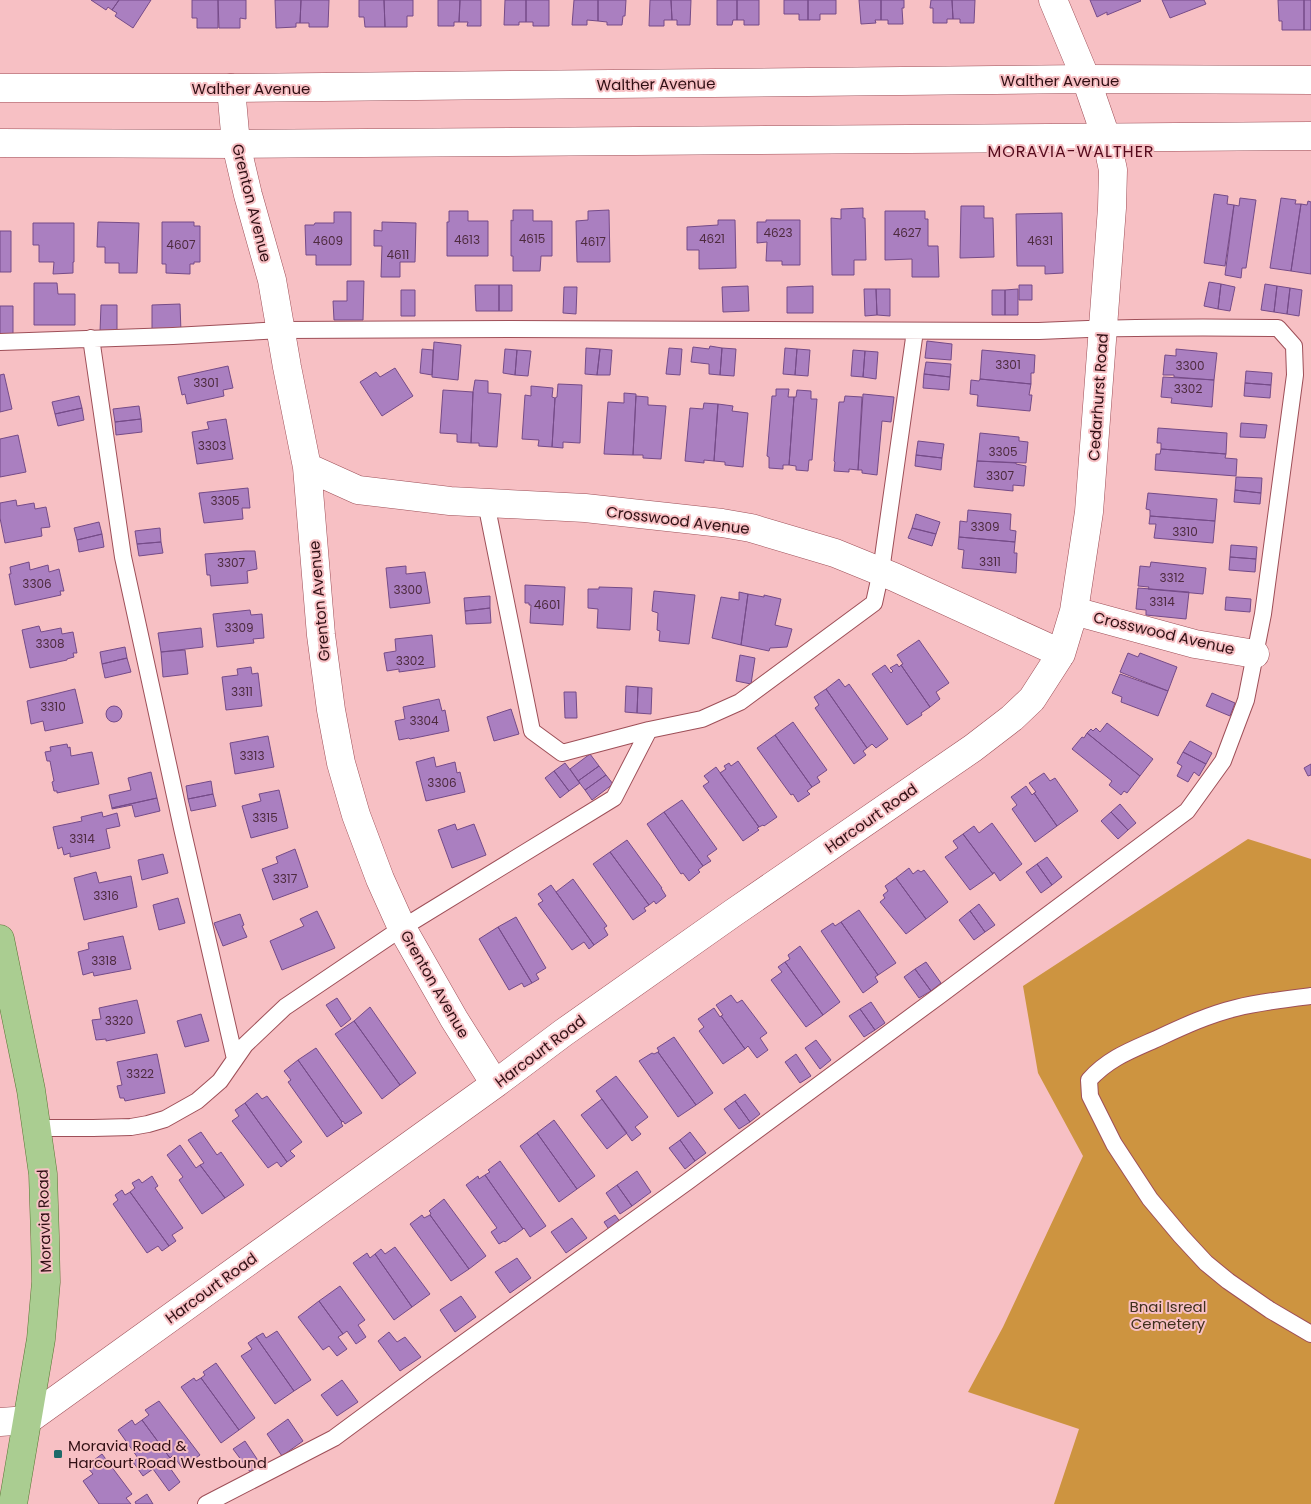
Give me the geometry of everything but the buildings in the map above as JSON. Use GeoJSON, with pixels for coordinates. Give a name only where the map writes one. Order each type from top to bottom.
{"type":"FeatureCollection","features":[{"type":"Feature","properties":{"kind":"main road","name":"Moravia Road"},"geometry":{"type":"LineString","coordinates":[[0,939],[37,1128],[43,1174],[46,1282],[41,1339],[13,1504]]}},
{"type":"Feature","properties":{"kind":"street"},"geometry":{"type":"LineString","coordinates":[[1052,0],[1086,80]]}},
{"type":"Feature","properties":{"kind":"street","name":"Cedarhurst Road"},"geometry":{"type":"LineString","coordinates":[[1061,654],[1074,611],[1090,512],[1112,208],[1113,170],[1106,137],[1086,80]]}},
{"type":"Feature","properties":{"kind":"street","name":"Walther Avenue"},"geometry":{"type":"LineString","coordinates":[[0,88],[1311,80]]}},
{"type":"Feature","properties":{"kind":"street","name":"Grenton Avenue"},"geometry":{"type":"LineString","coordinates":[[231,88],[236,144],[272,280],[307,467],[321,635],[331,710],[341,763],[356,815],[380,879],[402,928],[454,1019],[495,1084]]}},
{"type":"Feature","properties":{"kind":"street"},"geometry":{"type":"LineString","coordinates":[[0,143],[236,144],[1311,136]]}},
{"type":"Feature","properties":{"kind":"street","name":"Crosswood Avenue"},"geometry":{"type":"LineString","coordinates":[[307,467],[358,490],[450,501],[585,508],[751,528],[835,553],[1061,654]]}},
{"type":"Feature","properties":{"kind":"street","name":"Crosswood Avenue"},"geometry":{"type":"LineString","coordinates":[[1074,611],[1195,644],[1255,654]]}},
{"type":"Feature","properties":{"kind":"street","name":"Harcourt Road"},"geometry":{"type":"LineString","coordinates":[[28,1420],[580,1021],[973,748],[1005,724],[1032,699],[1061,654]]}},
{"type":"Feature","properties":{"kind":"street"},"geometry":{"type":"LineString","coordinates":[[0,1422],[28,1420]]}},
{"type":"Feature","properties":{"kind":"lane"},"geometry":{"type":"LineString","coordinates":[[0,342],[282,330],[915,331],[1278,328],[1294,346],[1295,375],[1263,614],[1246,700],[1223,761],[1187,810],[734,1148],[334,1438],[206,1504]]}},
{"type":"Feature","properties":{"kind":"lane"},"geometry":{"type":"LineString","coordinates":[[486,503],[532,731],[562,753],[649,730],[702,719],[740,702],[874,603],[881,572],[915,331]]}},
{"type":"Feature","properties":{"kind":"lane"},"geometry":{"type":"LineString","coordinates":[[91,338],[123,557],[235,1059]]}},
{"type":"Feature","properties":{"kind":"lane"},"geometry":{"type":"LineString","coordinates":[[37,1128],[131,1127],[166,1119],[197,1101],[220,1081],[245,1045],[284,1007],[402,928],[614,798],[649,730]]}},
{"type":"Feature","properties":{"kind":"lane"},"geometry":{"type":"LineString","coordinates":[[1311,996],[1233,1008],[1184,1026],[1128,1051],[1101,1067],[1089,1080],[1090,1096],[1114,1144],[1150,1199],[1181,1236],[1206,1263],[1228,1281],[1270,1310],[1311,1334]]}},
{"type":"Feature","properties":{"kind":"green space","name":"Bnai Isreal Cemetery"},"geometry":{"type":"Polygon","coordinates":[[[1248,839],[1311,859],[1311,1504],[1054,1504],[1079,1429],[968,1392],[1003,1327],[1083,1156],[1038,1073],[1023,986],[1248,839]]]}},
{"type":"Feature","properties":{"kind":"place","name":"Moravia Road & Harcourt Road Westbound"},"geometry":{"type":"Point","coordinates":[58,1454]}},
{"type":"Feature","properties":{"kind":"district","name":"MORAVIA-WALTHER"},"geometry":{"type":"Point","coordinates":[1071,151]}}]}
